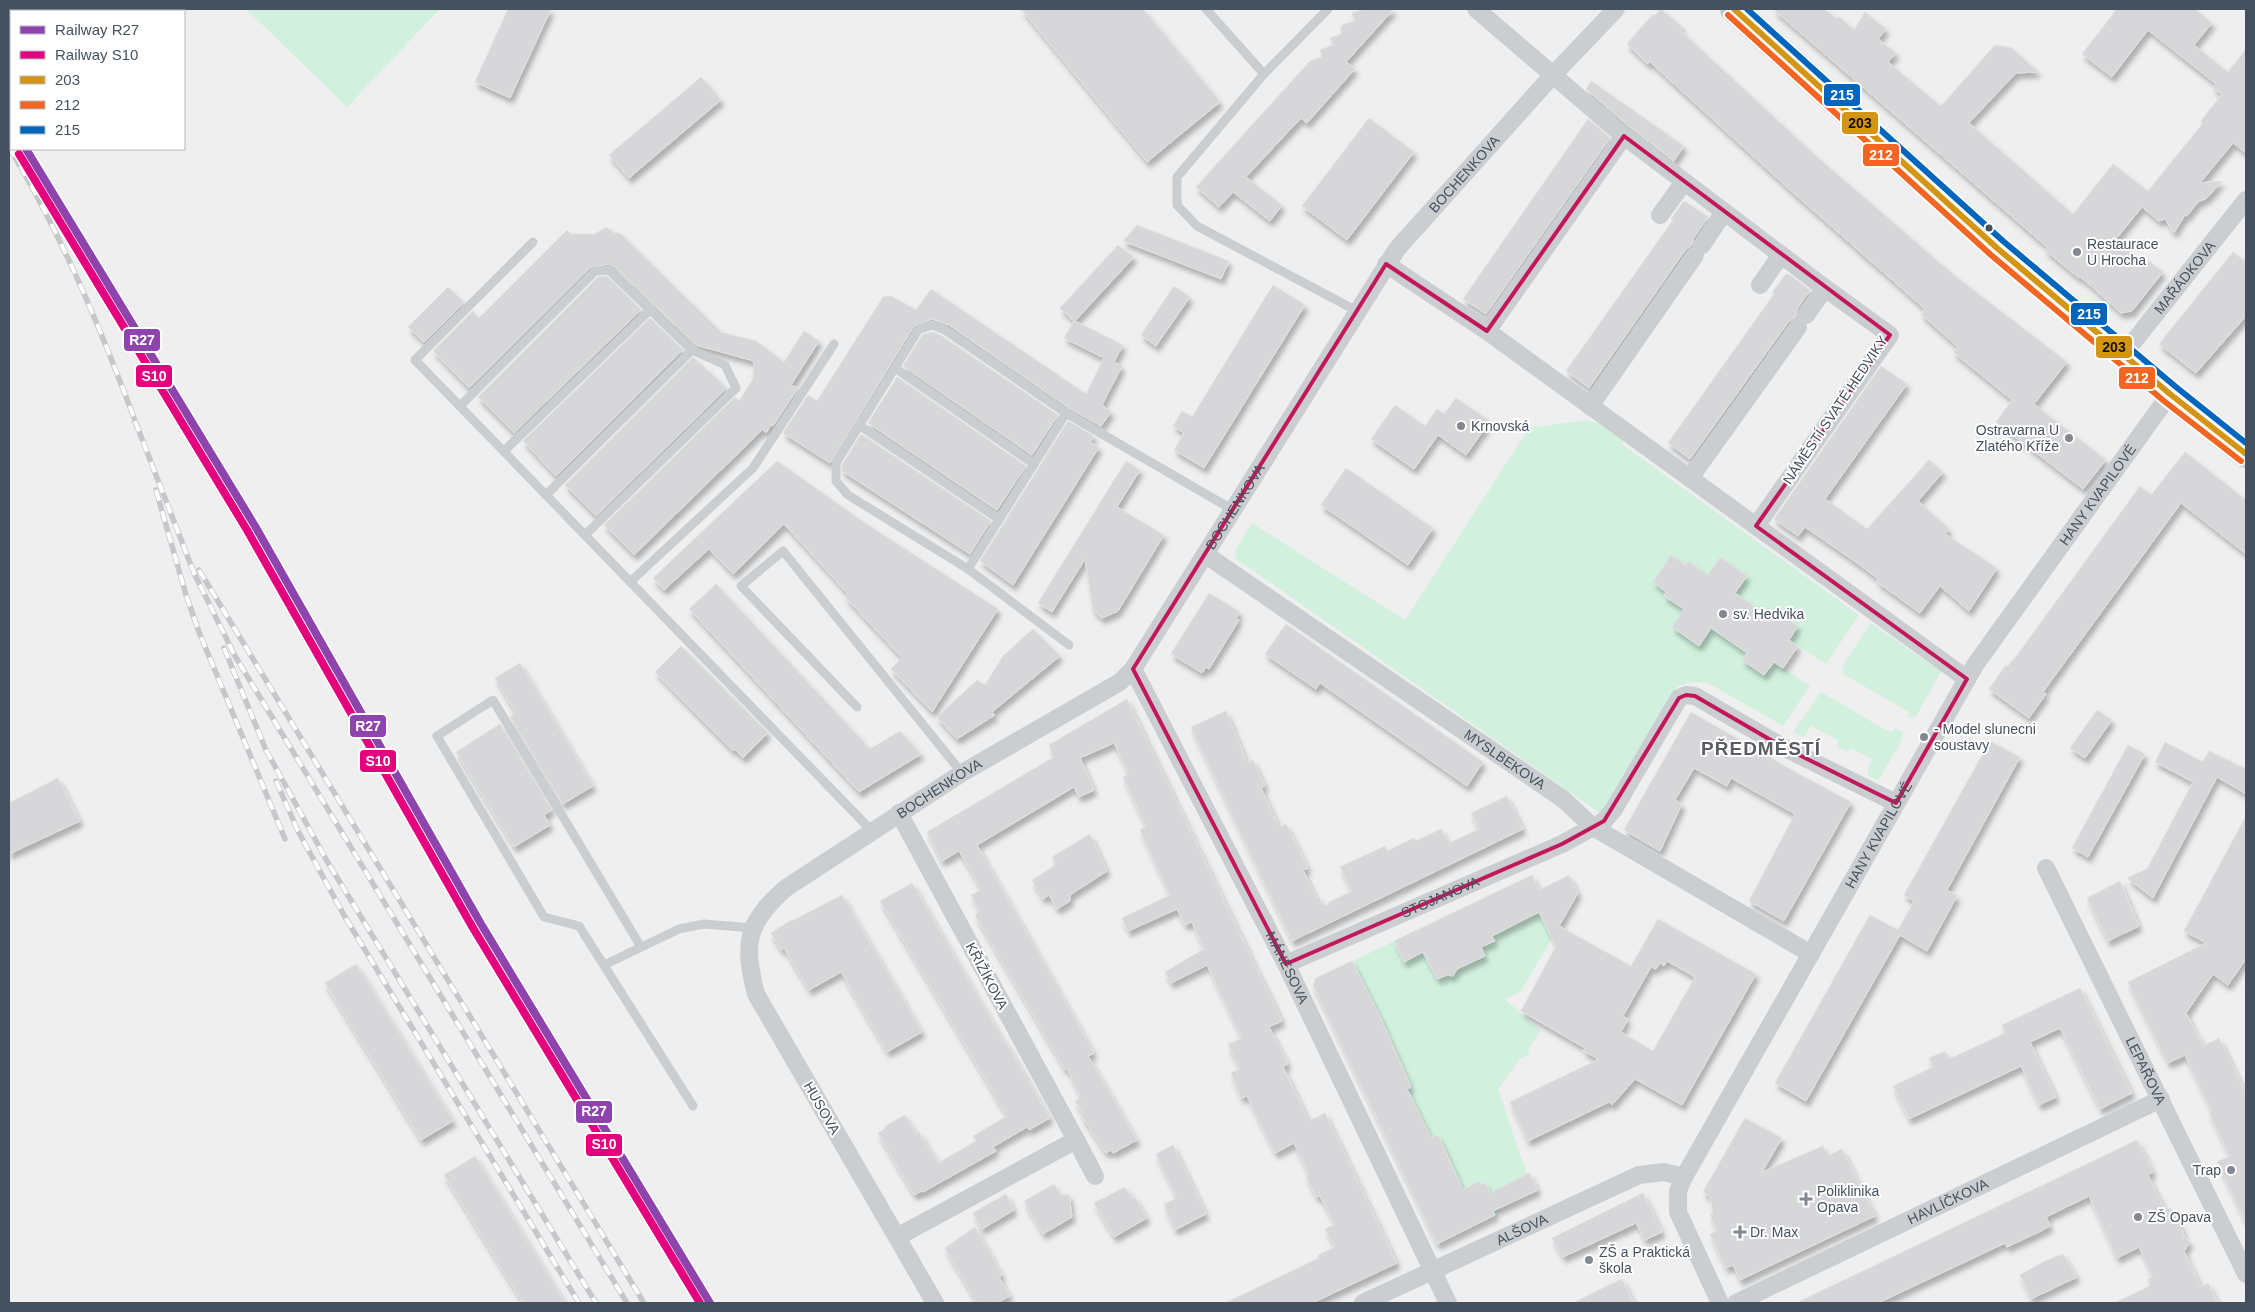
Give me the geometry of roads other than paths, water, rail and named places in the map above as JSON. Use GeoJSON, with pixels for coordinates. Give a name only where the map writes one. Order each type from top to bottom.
{"type":"FeatureCollection","features":[{"type":"Feature","properties":{"kind":"main road"},"geometry":{"type":"LineString","coordinates":[[1734,9],[1998,248],[2123,355],[2246,454]]}},
{"type":"Feature","properties":{"kind":"street","name":"NÁMĚSTÍ SVATÉ HEDVIKY"},"geometry":{"type":"LineString","coordinates":[[1476,9],[1624,136],[1890,335],[1756,526]]}},
{"type":"Feature","properties":{"kind":"street","name":"BOCHENKOVA"},"geometry":{"type":"LineString","coordinates":[[766,906],[786,888],[899,813],[962,773],[1120,682],[1133,669],[1206,555],[1386,264],[1397,249],[1552,76],[1616,9]]}},
{"type":"Feature","properties":{"kind":"street"},"geometry":{"type":"LineString","coordinates":[[1487,332],[1624,136]]}},
{"type":"Feature","properties":{"kind":"street"},"geometry":{"type":"LineString","coordinates":[[1660,215],[1684,182]]}},
{"type":"Feature","properties":{"kind":"street","name":"MAŘÁDKOVA"},"geometry":{"type":"LineString","coordinates":[[2123,355],[2246,200]]}},
{"type":"Feature","properties":{"kind":"street"},"geometry":{"type":"LineString","coordinates":[[1590,406],[1724,212]]}},
{"type":"Feature","properties":{"kind":"street"},"geometry":{"type":"LineString","coordinates":[[1760,285],[1781,255]]}},
{"type":"Feature","properties":{"kind":"street"},"geometry":{"type":"LineString","coordinates":[[1386,264],[1487,332],[1967,678]]}},
{"type":"Feature","properties":{"kind":"street"},"geometry":{"type":"LineString","coordinates":[[1690,478],[1825,288]]}},
{"type":"Feature","properties":{"kind":"street","name":"HANY KVAPILOVÉ"},"geometry":{"type":"LineString","coordinates":[[1720,1303],[1678,1212],[1678,1190],[1684,1177],[1975,664],[2170,394]]}},
{"type":"Feature","properties":{"kind":"street","name":"MYSLBEKOVA"},"geometry":{"type":"LineString","coordinates":[[1206,555],[1562,799],[1593,827],[1811,954]]}},
{"type":"Feature","properties":{"kind":"street","name":"MÁNESOVA"},"geometry":{"type":"LineString","coordinates":[[1133,669],[1286,964],[1448,1303]]}},
{"type":"Feature","properties":{"kind":"street"},"geometry":{"type":"LineString","coordinates":[[1593,827],[1610,815],[1679,698],[1686,695],[1695,696],[1781,746],[1896,803]]}},
{"type":"Feature","properties":{"kind":"street","name":"KŘIŽÍKOVA"},"geometry":{"type":"LineString","coordinates":[[899,813],[1095,1176]]}},
{"type":"Feature","properties":{"kind":"street","name":"STOJANOVA"},"geometry":{"type":"LineString","coordinates":[[1286,964],[1562,844],[1593,827]]}},
{"type":"Feature","properties":{"kind":"street","name":"LEPAŘOVA"},"geometry":{"type":"LineString","coordinates":[[2046,868],[2246,1274]]}},
{"type":"Feature","properties":{"kind":"street","name":"HUSOVA"},"geometry":{"type":"LineString","coordinates":[[766,906],[752,928],[748,948],[750,971],[756,994],[935,1303]]}},
{"type":"Feature","properties":{"kind":"street","name":"HAVLÍČKOVA"},"geometry":{"type":"LineString","coordinates":[[1736,1303],[2160,1099]]}},
{"type":"Feature","properties":{"kind":"street"},"geometry":{"type":"LineString","coordinates":[[897,1236],[1076,1140]]}},
{"type":"Feature","properties":{"kind":"street","name":"ALŠOVA"},"geometry":{"type":"LineString","coordinates":[[1363,1303],[1639,1175],[1664,1172],[1684,1177]]}},
{"type":"Feature","properties":{"kind":"lane"},"geometry":{"type":"LineString","coordinates":[[1206,9],[1264,74]]}},
{"type":"Feature","properties":{"kind":"lane"},"geometry":{"type":"LineString","coordinates":[[1328,9],[1264,74],[1177,177],[1178,205],[1197,226],[1357,311]]}},
{"type":"Feature","properties":{"kind":"lane"},"geometry":{"type":"LineString","coordinates":[[532,242],[415,360],[872,831]]}},
{"type":"Feature","properties":{"kind":"lane"},"geometry":{"type":"LineString","coordinates":[[460,406],[595,271],[609,270],[692,350],[725,365],[736,388],[585,535]]}},
{"type":"Feature","properties":{"kind":"lane"},"geometry":{"type":"LineString","coordinates":[[504,451],[650,310]]}},
{"type":"Feature","properties":{"kind":"lane"},"geometry":{"type":"LineString","coordinates":[[1069,645],[968,569],[848,495],[836,481],[836,462],[919,329],[933,325],[945,330],[1066,413],[1233,510]]}},
{"type":"Feature","properties":{"kind":"lane"},"geometry":{"type":"LineString","coordinates":[[630,582],[753,468],[834,344]]}},
{"type":"Feature","properties":{"kind":"lane"},"geometry":{"type":"LineString","coordinates":[[546,496],[692,350]]}},
{"type":"Feature","properties":{"kind":"lane"},"geometry":{"type":"LineString","coordinates":[[895,368],[1034,464]]}},
{"type":"Feature","properties":{"kind":"lane"},"geometry":{"type":"LineString","coordinates":[[968,569],[1066,413]]}},
{"type":"Feature","properties":{"kind":"lane"},"geometry":{"type":"LineString","coordinates":[[859,425],[999,519]]}},
{"type":"Feature","properties":{"kind":"lane"},"geometry":{"type":"LineString","coordinates":[[857,707],[741,586],[783,551],[962,773]]}},
{"type":"Feature","properties":{"kind":"lane"},"geometry":{"type":"LineString","coordinates":[[641,947],[493,700],[437,736],[544,917],[579,926],[693,1106]]}},
{"type":"Feature","properties":{"kind":"lane"},"geometry":{"type":"LineString","coordinates":[[604,965],[679,930],[704,924],[752,928]]}},
{"type":"Feature","properties":{"kind":"railway"},"geometry":{"type":"LineString","coordinates":[[11,150],[63,248],[95,318],[137,426]]}},
{"type":"Feature","properties":{"kind":"railway"},"geometry":{"type":"LineString","coordinates":[[135,421],[194,573],[235,656],[627,1303]]}},
{"type":"Feature","properties":{"kind":"railway"},"geometry":{"type":"LineString","coordinates":[[156,490],[186,595],[199,632],[285,839]]}},
{"type":"Feature","properties":{"kind":"railway"},"geometry":{"type":"LineString","coordinates":[[199,570],[644,1303]]}},
{"type":"Feature","properties":{"kind":"railway"},"geometry":{"type":"LineString","coordinates":[[224,648],[266,750],[327,861],[596,1303]]}},
{"type":"Feature","properties":{"kind":"railway"},"geometry":{"type":"LineString","coordinates":[[276,781],[298,831],[345,917],[579,1303]]}},
{"type":"Feature","properties":{"kind":"rail line","name":"R27"},"geometry":{"type":"LineString","coordinates":[[27,150],[255,526],[481,924],[710,1303]]}},
{"type":"Feature","properties":{"kind":"rail line","name":"S10"},"geometry":{"type":"LineString","coordinates":[[19,154],[247,530],[473,928],[700,1303]]}},
{"type":"Feature","properties":{"kind":"place","name":"Restaurace U Hrocha"},"geometry":{"type":"Point","coordinates":[2077,252]}},
{"type":"Feature","properties":{"kind":"place","name":"Krnovská"},"geometry":{"type":"Point","coordinates":[1461,426]}},
{"type":"Feature","properties":{"kind":"place","name":"Ostravarna U Zlatého Kříže"},"geometry":{"type":"Point","coordinates":[2069,438]}},
{"type":"Feature","properties":{"kind":"place","name":"sv. Hedvika"},"geometry":{"type":"Point","coordinates":[1723,614]}},
{"type":"Feature","properties":{"kind":"place","name":"- Model slunecni soustavy"},"geometry":{"type":"Point","coordinates":[1924,737]}},
{"type":"Feature","properties":{"kind":"place","name":"Trap"},"geometry":{"type":"Point","coordinates":[2231,1170]}},
{"type":"Feature","properties":{"kind":"place","name":"Poliklinika Opava"},"geometry":{"type":"Point","coordinates":[1806,1199]}},
{"type":"Feature","properties":{"kind":"place","name":"ZŠ Opava"},"geometry":{"type":"Point","coordinates":[2138,1217]}},
{"type":"Feature","properties":{"kind":"place","name":"Dr. Max"},"geometry":{"type":"Point","coordinates":[1740,1232]}},
{"type":"Feature","properties":{"kind":"place","name":"ZŠ a Praktická škola"},"geometry":{"type":"Point","coordinates":[1589,1260]}},
{"type":"Feature","properties":{"kind":"district","name":"PŘEDMĚSTÍ"},"geometry":{"type":"Point","coordinates":[1761,748]}}]}
